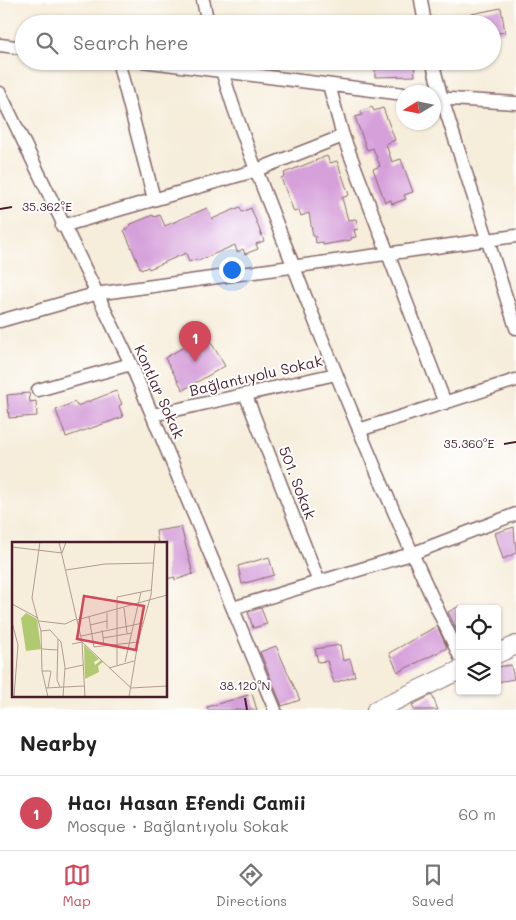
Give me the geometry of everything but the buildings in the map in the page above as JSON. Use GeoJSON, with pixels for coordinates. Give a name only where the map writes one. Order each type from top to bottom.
{"type":"FeatureCollection","features":[{"type":"Feature","properties":{"kind":"main road"},"geometry":{"type":"LineString","coordinates":[[501,652],[516,645]]}},
{"type":"Feature","properties":{"kind":"main road"},"geometry":{"type":"LineString","coordinates":[[376,710],[456,672]]}},
{"type":"Feature","properties":{"kind":"street"},"geometry":{"type":"LineString","coordinates":[[203,0],[206,15]]}},
{"type":"Feature","properties":{"kind":"street"},"geometry":{"type":"LineString","coordinates":[[422,0],[424,15]]}},
{"type":"Feature","properties":{"kind":"street"},"geometry":{"type":"LineString","coordinates":[[0,46],[15,47]]}},
{"type":"Feature","properties":{"kind":"street"},"geometry":{"type":"LineString","coordinates":[[120,70],[154,199]]}},
{"type":"Feature","properties":{"kind":"street"},"geometry":{"type":"LineString","coordinates":[[221,70],[254,171],[294,266],[336,374],[410,554],[457,650]]}},
{"type":"Feature","properties":{"kind":"street"},"geometry":{"type":"LineString","coordinates":[[243,70],[329,85],[396,93]]}},
{"type":"Feature","properties":{"kind":"street"},"geometry":{"type":"LineString","coordinates":[[433,70],[436,85]]}},
{"type":"Feature","properties":{"kind":"street"},"geometry":{"type":"LineString","coordinates":[[329,85],[343,136],[445,403]]}},
{"type":"Feature","properties":{"kind":"street","name":"Kontlar Sokak"},"geometry":{"type":"LineString","coordinates":[[0,93],[153,415],[275,710]]}},
{"type":"Feature","properties":{"kind":"street"},"geometry":{"type":"LineString","coordinates":[[441,98],[516,103]]}},
{"type":"Feature","properties":{"kind":"street"},"geometry":{"type":"LineString","coordinates":[[441,107],[516,328]]}},
{"type":"Feature","properties":{"kind":"street"},"geometry":{"type":"LineString","coordinates":[[62,226],[254,171],[343,136]]}},
{"type":"Feature","properties":{"kind":"street"},"geometry":{"type":"LineString","coordinates":[[0,321],[96,294],[516,236]]}},
{"type":"Feature","properties":{"kind":"street"},"geometry":{"type":"LineString","coordinates":[[38,390],[130,364]]}},
{"type":"Feature","properties":{"kind":"street","name":"Bağlantıyolu Sokak"},"geometry":{"type":"LineString","coordinates":[[153,415],[246,396],[336,374]]}},
{"type":"Feature","properties":{"kind":"street"},"geometry":{"type":"LineString","coordinates":[[359,430],[516,380]]}},
{"type":"Feature","properties":{"kind":"street","name":"501. Sokak"},"geometry":{"type":"LineString","coordinates":[[246,396],[319,582]]}},
{"type":"Feature","properties":{"kind":"street"},"geometry":{"type":"LineString","coordinates":[[233,608],[410,554],[516,514]]}},
{"type":"Feature","properties":{"kind":"place","name":"Hacı Hasan Efendi Camii"},"geometry":{"type":"Point","coordinates":[195,362]}}]}
